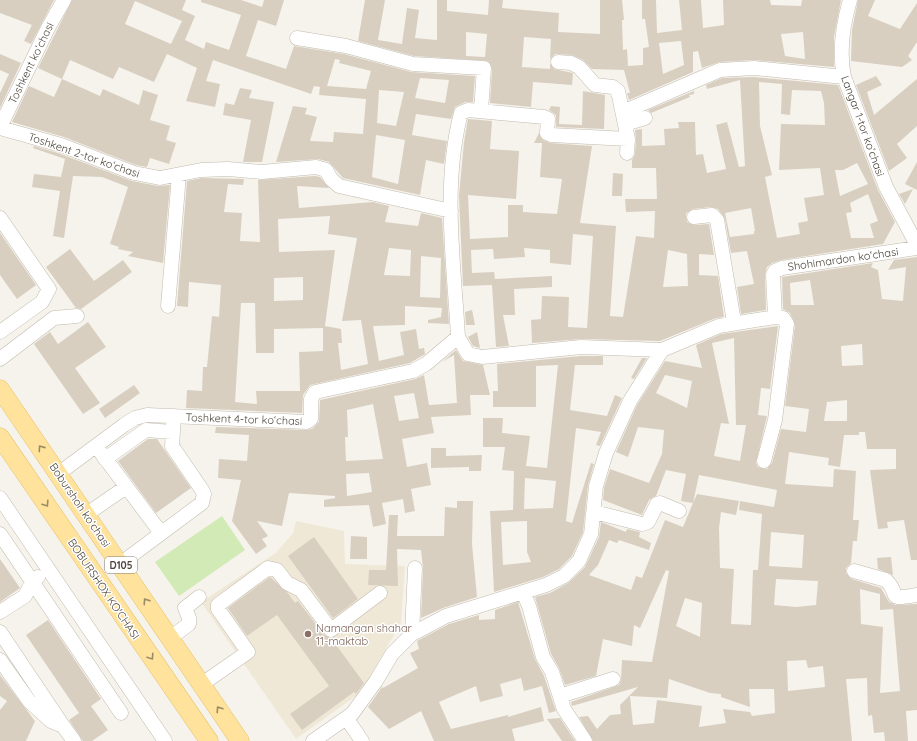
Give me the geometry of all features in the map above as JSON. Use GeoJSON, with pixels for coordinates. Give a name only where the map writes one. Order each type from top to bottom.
{"type":"FeatureCollection","features":[{"type":"Feature","properties":{"kind":"main road","name":"Boburshoh koʻchasi"},"geometry":{"type":"LineString","coordinates":[[0,389],[87,514],[240,741]]}},
{"type":"Feature","properties":{"kind":"main road","name":"BOBURSHOX KO'CHASI"},"geometry":{"type":"LineString","coordinates":[[0,437],[209,741]]}},
{"type":"Feature","properties":{"kind":"street","name":"Toshkent koʻchasi"},"geometry":{"type":"LineString","coordinates":[[0,128],[48,28],[64,0]]}},
{"type":"Feature","properties":{"kind":"street","name":"Langar 1-tor koʻchasi"},"geometry":{"type":"LineString","coordinates":[[850,0],[843,32],[842,67],[844,77],[886,187],[917,247]]}},
{"type":"Feature","properties":{"kind":"street"},"geometry":{"type":"LineString","coordinates":[[297,38],[346,46],[413,64],[484,68],[481,112]]}},
{"type":"Feature","properties":{"kind":"street"},"geometry":{"type":"LineString","coordinates":[[558,62],[571,63],[579,67],[595,85],[616,89],[620,94],[627,146],[551,135],[548,133],[548,120],[544,117],[464,111],[461,113],[453,155],[451,211],[458,338],[468,354],[482,357],[581,347],[662,350],[719,326],[734,322],[775,317],[783,318],[787,324],[775,420],[764,462]]}},
{"type":"Feature","properties":{"kind":"street"},"geometry":{"type":"LineString","coordinates":[[624,118],[720,70],[754,68],[844,77]]}},
{"type":"Feature","properties":{"kind":"street"},"geometry":{"type":"LineString","coordinates":[[624,118],[645,118]]}},
{"type":"Feature","properties":{"kind":"street","name":"Toshkent 2-tor koʻchasi"},"geometry":{"type":"LineString","coordinates":[[0,128],[30,135],[61,145],[134,174],[160,178],[201,170],[228,169],[262,172],[316,166],[326,170],[331,179],[339,186],[451,211]]}},
{"type":"Feature","properties":{"kind":"street"},"geometry":{"type":"LineString","coordinates":[[168,306],[179,175]]}},
{"type":"Feature","properties":{"kind":"street"},"geometry":{"type":"LineString","coordinates":[[694,217],[712,215],[717,220],[734,322]]}},
{"type":"Feature","properties":{"kind":"street"},"geometry":{"type":"LineString","coordinates":[[0,218],[50,289],[42,302],[0,332]]}},
{"type":"Feature","properties":{"kind":"street","name":"Shohimardon koʻchasi"},"geometry":{"type":"LineString","coordinates":[[775,317],[773,275],[775,271],[782,268],[917,247]]}},
{"type":"Feature","properties":{"kind":"street"},"geometry":{"type":"LineString","coordinates":[[0,359],[54,318],[77,316]]}},
{"type":"Feature","properties":{"kind":"street","name":"Toshkent 4-tor koʻchasi"},"geometry":{"type":"LineString","coordinates":[[58,474],[135,418],[147,415],[307,422],[310,418],[310,399],[315,392],[413,371],[426,364],[458,338]]}},
{"type":"Feature","properties":{"kind":"street"},"geometry":{"type":"LineString","coordinates":[[313,741],[347,719],[376,681],[392,654],[412,634],[446,616],[546,586],[564,576],[579,560],[591,534],[596,486],[606,453],[630,401],[662,350]]}},
{"type":"Feature","properties":{"kind":"street"},"geometry":{"type":"LineString","coordinates":[[120,564],[202,503],[204,499],[202,490],[172,446],[174,416]]}},
{"type":"Feature","properties":{"kind":"street"},"geometry":{"type":"LineString","coordinates":[[105,459],[146,430],[172,432]]}},
{"type":"Feature","properties":{"kind":"street"},"geometry":{"type":"LineString","coordinates":[[96,446],[161,533]]}},
{"type":"Feature","properties":{"kind":"street"},"geometry":{"type":"LineString","coordinates":[[87,514],[126,487]]}},
{"type":"Feature","properties":{"kind":"street"},"geometry":{"type":"LineString","coordinates":[[0,498],[165,741]]}},
{"type":"Feature","properties":{"kind":"street"},"geometry":{"type":"LineString","coordinates":[[594,512],[642,524],[648,522],[657,504],[660,503],[679,511]]}},
{"type":"Feature","properties":{"kind":"street"},"geometry":{"type":"LineString","coordinates":[[0,534],[33,580],[121,713]]}},
{"type":"Feature","properties":{"kind":"street"},"geometry":{"type":"LineString","coordinates":[[202,684],[248,652],[218,609],[218,605],[268,568],[277,570],[287,583],[302,590],[331,630],[380,593]]}},
{"type":"Feature","properties":{"kind":"street"},"geometry":{"type":"LineString","coordinates":[[412,634],[415,568]]}},
{"type":"Feature","properties":{"kind":"street"},"geometry":{"type":"LineString","coordinates":[[0,612],[25,596],[33,580],[49,569]]}},
{"type":"Feature","properties":{"kind":"street"},"geometry":{"type":"LineString","coordinates":[[854,571],[886,580],[896,597],[899,598],[917,595]]}},
{"type":"Feature","properties":{"kind":"street"},"geometry":{"type":"LineString","coordinates":[[523,592],[529,606],[543,657],[552,672],[564,709],[585,741]]}},
{"type":"Feature","properties":{"kind":"street"},"geometry":{"type":"LineString","coordinates":[[170,638],[189,624],[190,618],[185,608],[199,596]]}},
{"type":"Feature","properties":{"kind":"street"},"geometry":{"type":"LineString","coordinates":[[0,632],[74,741]]}},
{"type":"Feature","properties":{"kind":"street"},"geometry":{"type":"LineString","coordinates":[[0,660],[38,711],[51,721],[63,726]]}},
{"type":"Feature","properties":{"kind":"street"},"geometry":{"type":"LineString","coordinates":[[560,696],[613,680]]}},
{"type":"Feature","properties":{"kind":"street"},"geometry":{"type":"LineString","coordinates":[[347,719],[362,741]]}},
{"type":"Feature","properties":{"kind":"shaded area","name":"Namangan shahar 11-maktab"},"geometry":{"type":"Polygon","coordinates":[[[296,521],[344,531],[345,564],[405,566],[401,623],[360,693],[296,739],[201,602],[276,553],[293,533],[296,521]]]}},
{"type":"Feature","properties":{"kind":"green space"},"geometry":{"type":"Polygon","coordinates":[[[222,516],[245,550],[179,596],[155,562],[222,516]]]}},
{"type":"Feature","properties":{"kind":"building"},"geometry":{"type":"Polygon","coordinates":[[[0,0],[54,0],[31,44],[24,41],[32,25],[0,13],[0,0]]]}},
{"type":"Feature","properties":{"kind":"building"},"geometry":{"type":"Polygon","coordinates":[[[72,0],[186,0],[182,10],[195,16],[185,40],[204,49],[206,42],[229,50],[241,15],[201,2],[201,0],[241,0],[262,7],[264,0],[284,0],[276,26],[258,20],[246,56],[286,69],[294,46],[344,54],[411,72],[475,76],[473,102],[465,102],[455,107],[451,119],[416,114],[412,135],[447,141],[444,164],[426,160],[420,195],[343,178],[329,162],[318,159],[276,162],[293,106],[307,108],[305,114],[317,117],[310,141],[333,142],[334,132],[363,134],[366,99],[319,95],[320,87],[314,86],[311,94],[213,60],[206,81],[220,84],[215,107],[186,101],[197,68],[167,54],[154,82],[119,67],[113,79],[70,60],[62,79],[38,68],[72,0]],[[135,1],[125,24],[171,44],[182,21],[135,1]],[[335,59],[327,86],[366,89],[371,71],[339,63],[340,60],[335,59]],[[420,78],[415,98],[445,103],[449,80],[420,78]],[[379,90],[377,123],[396,126],[404,92],[379,90]],[[376,135],[372,177],[398,184],[405,140],[376,135]]]}},
{"type":"Feature","properties":{"kind":"building"},"geometry":{"type":"Polygon","coordinates":[[[365,0],[385,0],[378,40],[402,44],[407,8],[419,10],[415,38],[437,40],[437,0],[447,0],[447,11],[488,15],[489,0],[503,0],[502,8],[559,13],[558,32],[600,34],[600,0],[622,0],[624,20],[622,20],[623,50],[627,49],[628,66],[643,65],[643,48],[649,47],[645,19],[642,19],[642,0],[656,0],[657,33],[682,30],[679,0],[701,0],[703,28],[724,25],[723,0],[770,0],[771,5],[801,6],[802,0],[841,0],[834,37],[834,67],[754,60],[719,62],[702,68],[698,51],[693,52],[693,72],[629,100],[627,93],[630,93],[624,70],[592,69],[583,60],[572,55],[555,54],[550,59],[551,39],[524,37],[522,67],[550,69],[550,64],[554,69],[573,73],[572,85],[533,82],[531,107],[490,103],[492,69],[488,61],[414,56],[358,41],[365,0]],[[466,32],[466,56],[485,57],[487,34],[466,32]],[[803,32],[781,34],[785,56],[805,59],[803,32]],[[681,41],[659,43],[663,74],[684,65],[681,41]]]}},
{"type":"Feature","properties":{"kind":"building"},"geometry":{"type":"Polygon","coordinates":[[[858,0],[875,0],[868,16],[900,29],[917,3],[917,42],[908,56],[912,60],[902,67],[851,61],[852,30],[858,0]]]}},
{"type":"Feature","properties":{"kind":"building"},"geometry":{"type":"Polygon","coordinates":[[[0,54],[21,63],[0,108],[0,93],[9,74],[0,70],[0,54]]]}},
{"type":"Feature","properties":{"kind":"building"},"geometry":{"type":"Polygon","coordinates":[[[876,76],[882,85],[867,92],[874,115],[917,79],[917,126],[897,144],[907,158],[889,171],[856,85],[876,76]]]}},
{"type":"Feature","properties":{"kind":"building"},"geometry":{"type":"Polygon","coordinates":[[[754,77],[838,85],[878,190],[895,222],[883,244],[781,260],[772,263],[767,267],[765,275],[766,310],[741,314],[737,287],[754,284],[747,251],[731,253],[725,219],[718,209],[711,207],[693,209],[686,213],[687,222],[695,225],[709,224],[714,255],[699,254],[699,275],[718,276],[724,317],[716,318],[660,341],[581,339],[532,343],[531,320],[541,319],[542,296],[569,297],[568,327],[587,328],[593,236],[573,234],[571,265],[550,263],[550,250],[524,248],[525,257],[494,259],[493,249],[471,250],[472,273],[494,272],[495,279],[552,276],[552,287],[514,289],[515,315],[503,315],[509,346],[496,347],[492,285],[463,286],[459,196],[464,142],[468,119],[492,121],[490,149],[519,151],[516,199],[468,195],[470,239],[508,237],[508,205],[523,205],[523,212],[557,214],[562,179],[540,177],[542,143],[534,143],[539,133],[543,140],[550,143],[592,146],[580,223],[616,226],[610,316],[623,317],[636,236],[654,238],[655,211],[626,212],[625,199],[657,199],[656,168],[632,168],[632,160],[635,154],[635,130],[642,129],[642,146],[665,145],[664,129],[679,128],[678,122],[695,122],[696,155],[703,154],[707,173],[726,169],[716,125],[727,122],[739,167],[745,166],[740,80],[707,89],[706,85],[722,78],[754,77]],[[759,82],[760,126],[772,175],[765,177],[777,238],[800,234],[798,223],[808,221],[804,198],[824,195],[820,168],[779,170],[781,124],[825,125],[824,103],[821,91],[792,90],[790,115],[781,114],[782,84],[759,82]],[[857,163],[843,170],[835,170],[840,196],[868,184],[857,163]],[[868,194],[850,203],[852,212],[846,213],[851,238],[874,238],[870,224],[878,221],[868,194]],[[751,208],[725,213],[730,237],[754,234],[755,231],[751,208]],[[668,250],[663,287],[688,286],[687,254],[668,250]]]}},
{"type":"Feature","properties":{"kind":"building"},"geometry":{"type":"Polygon","coordinates":[[[62,79],[100,96],[103,89],[139,105],[143,90],[158,95],[150,120],[170,126],[166,140],[176,143],[169,164],[150,158],[147,167],[136,165],[64,137],[12,122],[29,86],[54,97],[62,79]]]}},
{"type":"Feature","properties":{"kind":"building"},"geometry":{"type":"Polygon","coordinates":[[[240,88],[252,90],[249,98],[274,102],[262,162],[243,162],[251,120],[223,115],[225,103],[234,105],[240,88]]]}},
{"type":"Feature","properties":{"kind":"building"},"geometry":{"type":"Polygon","coordinates":[[[583,91],[605,95],[604,129],[556,127],[556,115],[549,110],[551,106],[560,107],[559,124],[582,125],[583,91]]]}},
{"type":"Feature","properties":{"kind":"building"},"geometry":{"type":"Polygon","coordinates":[[[694,91],[694,94],[689,95],[690,97],[651,113],[648,110],[694,91]]]}},
{"type":"Feature","properties":{"kind":"building"},"geometry":{"type":"Polygon","coordinates":[[[34,146],[58,153],[132,181],[158,186],[170,185],[163,263],[128,256],[133,252],[118,249],[119,247],[110,244],[128,187],[102,177],[73,176],[64,238],[53,236],[60,191],[32,187],[34,174],[61,177],[65,159],[33,148],[34,146]]]}},
{"type":"Feature","properties":{"kind":"building"},"geometry":{"type":"Polygon","coordinates":[[[917,162],[917,190],[905,184],[917,162]]]}},
{"type":"Feature","properties":{"kind":"building"},"geometry":{"type":"Polygon","coordinates":[[[613,173],[623,174],[622,196],[612,196],[613,173]]]}},
{"type":"Feature","properties":{"kind":"building"},"geometry":{"type":"Polygon","coordinates":[[[315,176],[320,177],[329,188],[297,186],[299,208],[373,202],[389,206],[385,222],[418,226],[421,213],[442,218],[449,324],[428,323],[428,320],[441,317],[442,308],[405,306],[405,325],[373,326],[379,361],[404,355],[400,332],[416,329],[419,349],[424,348],[425,354],[410,363],[310,385],[303,395],[302,413],[186,408],[187,390],[202,391],[203,367],[207,367],[212,316],[219,317],[221,285],[189,282],[188,307],[177,306],[187,181],[202,178],[244,179],[243,185],[228,184],[224,212],[242,213],[240,241],[260,242],[258,180],[315,176]],[[330,216],[278,219],[279,252],[335,250],[325,326],[341,329],[342,343],[338,343],[341,370],[368,364],[361,320],[342,321],[357,238],[328,234],[330,216]],[[389,248],[384,275],[410,276],[411,250],[389,248]],[[421,256],[420,297],[440,298],[441,258],[421,256]],[[303,277],[274,278],[274,301],[303,300],[303,277]],[[241,303],[235,402],[257,404],[256,391],[300,391],[299,352],[323,351],[323,328],[274,329],[274,353],[256,353],[255,303],[241,303]]]}},
{"type":"Feature","properties":{"kind":"building"},"geometry":{"type":"Polygon","coordinates":[[[913,189],[905,204],[899,194],[913,189]]]}},
{"type":"Feature","properties":{"kind":"building"},"geometry":{"type":"Polygon","coordinates":[[[0,233],[36,285],[17,299],[0,275],[0,233]]]}},
{"type":"Feature","properties":{"kind":"building"},"geometry":{"type":"Polygon","coordinates":[[[70,249],[94,281],[123,260],[132,272],[81,309],[76,308],[46,267],[70,249]]]}},
{"type":"Feature","properties":{"kind":"building"},"geometry":{"type":"Polygon","coordinates":[[[917,257],[917,560],[911,560],[904,520],[887,522],[888,528],[878,529],[870,470],[896,469],[896,449],[867,449],[865,432],[859,432],[859,435],[844,435],[840,467],[828,465],[829,458],[789,452],[785,484],[833,487],[834,469],[856,471],[853,520],[859,520],[857,541],[853,541],[851,563],[846,568],[846,573],[852,579],[881,588],[889,602],[895,605],[917,604],[917,710],[906,711],[908,741],[885,741],[884,732],[874,733],[872,715],[868,716],[867,678],[846,679],[852,741],[593,741],[579,717],[588,716],[597,729],[610,715],[621,714],[620,705],[638,687],[572,706],[571,702],[619,685],[621,680],[622,660],[652,662],[669,571],[666,570],[640,628],[634,625],[632,646],[603,639],[596,676],[565,685],[559,668],[551,654],[535,597],[550,593],[568,583],[585,567],[599,537],[601,522],[626,532],[627,529],[640,532],[639,537],[651,543],[649,550],[619,540],[617,543],[609,540],[598,565],[589,575],[631,590],[636,576],[642,578],[665,520],[683,527],[693,503],[681,501],[686,474],[666,470],[656,496],[649,500],[642,515],[603,500],[604,488],[610,469],[649,483],[662,454],[664,430],[638,427],[628,457],[616,452],[637,405],[665,361],[702,368],[696,345],[721,334],[778,326],[770,389],[761,388],[758,415],[767,416],[756,463],[758,467],[767,469],[772,463],[781,429],[806,432],[809,409],[785,406],[795,325],[790,313],[783,309],[782,277],[873,263],[871,267],[878,270],[882,299],[903,301],[906,267],[888,270],[894,260],[917,257]],[[810,280],[790,283],[791,305],[814,305],[810,280]],[[734,338],[712,343],[729,424],[721,423],[714,456],[740,461],[746,425],[736,425],[734,338]],[[862,344],[841,346],[842,366],[863,365],[862,344]],[[665,375],[656,393],[687,408],[692,381],[665,375]],[[847,400],[827,402],[824,421],[847,421],[847,400]],[[699,475],[693,503],[697,494],[739,501],[736,515],[721,512],[719,528],[720,568],[734,569],[731,624],[751,625],[753,570],[758,570],[762,514],[739,510],[740,501],[774,507],[777,490],[699,475]],[[771,532],[769,566],[802,568],[804,535],[771,532]],[[776,579],[774,605],[796,607],[816,605],[818,581],[776,579]],[[860,589],[861,624],[883,627],[880,693],[900,691],[893,609],[880,610],[880,594],[860,589]],[[685,598],[676,626],[700,637],[702,603],[685,598]],[[806,660],[787,661],[788,691],[825,687],[823,666],[808,668],[806,660]],[[669,679],[667,698],[630,696],[633,725],[654,723],[657,700],[702,706],[699,727],[726,723],[723,709],[750,712],[752,716],[775,713],[774,689],[749,689],[750,707],[721,697],[721,694],[710,693],[669,679]]]}},
{"type":"Feature","properties":{"kind":"building"},"geometry":{"type":"Polygon","coordinates":[[[472,310],[475,325],[466,325],[465,312],[472,310]]]}},
{"type":"Feature","properties":{"kind":"building"},"geometry":{"type":"Polygon","coordinates":[[[88,322],[106,347],[75,368],[100,403],[83,414],[34,344],[50,332],[58,344],[88,322]]]}},
{"type":"Feature","properties":{"kind":"building"},"geometry":{"type":"Polygon","coordinates":[[[477,332],[480,348],[473,346],[468,337],[477,332]]]}},
{"type":"Feature","properties":{"kind":"building"},"geometry":{"type":"Polygon","coordinates":[[[456,350],[463,361],[483,365],[490,395],[470,395],[471,415],[431,417],[434,433],[402,439],[407,467],[427,463],[431,485],[411,489],[415,511],[405,513],[403,499],[382,503],[386,524],[373,527],[369,505],[324,507],[324,500],[335,498],[335,496],[289,493],[282,526],[257,521],[268,536],[262,539],[267,546],[256,554],[232,521],[241,480],[218,478],[219,459],[247,461],[249,435],[215,433],[216,427],[312,429],[319,422],[320,400],[415,379],[424,375],[429,405],[457,403],[454,355],[442,362],[456,350]],[[414,393],[394,396],[399,421],[419,418],[414,393]],[[373,404],[347,410],[348,437],[345,437],[346,461],[383,459],[373,404]],[[369,473],[346,474],[347,496],[372,492],[369,473]]]}},
{"type":"Feature","properties":{"kind":"building"},"geometry":{"type":"Polygon","coordinates":[[[581,356],[603,356],[603,365],[575,365],[570,410],[607,416],[615,395],[622,398],[600,446],[596,445],[601,432],[576,428],[566,521],[572,523],[591,463],[594,464],[588,485],[583,532],[572,556],[559,569],[543,577],[494,592],[490,511],[513,510],[514,471],[502,470],[505,447],[483,447],[483,418],[503,418],[502,433],[530,436],[526,466],[547,468],[558,365],[536,366],[536,407],[493,407],[493,391],[498,391],[497,364],[581,356]],[[525,478],[524,509],[553,508],[556,481],[525,478]],[[527,521],[501,522],[503,565],[531,562],[527,552],[527,521]]]}},
{"type":"Feature","properties":{"kind":"building"},"geometry":{"type":"Polygon","coordinates":[[[642,358],[647,358],[634,379],[631,378],[642,358]]]}},
{"type":"Feature","properties":{"kind":"building"},"geometry":{"type":"Polygon","coordinates":[[[134,385],[140,393],[105,418],[99,409],[134,385]]]}},
{"type":"Feature","properties":{"kind":"building"},"geometry":{"type":"Polygon","coordinates":[[[148,439],[157,439],[191,488],[156,513],[118,461],[148,439]]]}},
{"type":"Feature","properties":{"kind":"building"},"geometry":{"type":"Polygon","coordinates":[[[431,448],[446,448],[446,456],[482,455],[481,471],[469,471],[469,467],[431,468],[431,448]]]}},
{"type":"Feature","properties":{"kind":"building"},"geometry":{"type":"Polygon","coordinates":[[[457,501],[473,501],[472,544],[477,597],[443,608],[421,618],[423,568],[421,550],[397,549],[398,586],[368,585],[369,570],[386,570],[389,515],[398,515],[397,536],[444,536],[445,507],[457,508],[457,501]]]}},
{"type":"Feature","properties":{"kind":"building"},"geometry":{"type":"Polygon","coordinates":[[[351,536],[367,537],[367,559],[350,559],[351,536]]]}},
{"type":"Feature","properties":{"kind":"building"},"geometry":{"type":"Polygon","coordinates":[[[314,537],[358,599],[333,618],[288,556],[314,537]]]}},
{"type":"Feature","properties":{"kind":"building"},"geometry":{"type":"Polygon","coordinates":[[[891,557],[893,575],[878,569],[877,558],[891,557]]]}},
{"type":"Feature","properties":{"kind":"building"},"geometry":{"type":"Polygon","coordinates":[[[0,559],[20,588],[0,602],[0,559]]]}},
{"type":"Feature","properties":{"kind":"building"},"geometry":{"type":"Polygon","coordinates":[[[270,577],[287,592],[295,603],[298,601],[324,635],[331,638],[364,683],[356,694],[354,692],[302,730],[290,714],[329,686],[277,615],[247,636],[228,608],[270,577]]]}},
{"type":"Feature","properties":{"kind":"building"},"geometry":{"type":"Polygon","coordinates":[[[518,602],[535,659],[544,676],[556,711],[549,713],[542,686],[524,691],[521,678],[500,684],[503,696],[480,702],[476,686],[439,702],[451,729],[508,715],[508,717],[541,707],[544,721],[512,729],[515,741],[434,741],[421,711],[389,729],[368,707],[382,687],[383,688],[418,668],[410,653],[419,649],[417,641],[449,624],[479,615],[479,620],[495,619],[495,610],[518,602]]]}},
{"type":"Feature","properties":{"kind":"building"},"geometry":{"type":"Polygon","coordinates":[[[48,620],[101,699],[91,706],[108,730],[92,741],[83,741],[69,720],[79,713],[26,635],[48,620]]]}},
{"type":"Feature","properties":{"kind":"building"},"geometry":{"type":"Polygon","coordinates":[[[0,675],[35,721],[26,741],[0,741],[0,710],[7,701],[0,696],[0,675]]]}},
{"type":"Feature","properties":{"kind":"building"},"geometry":{"type":"Polygon","coordinates":[[[560,718],[575,741],[562,741],[547,719],[560,718]]]}},
{"type":"Feature","properties":{"kind":"place","name":"Namangan shahar 11-maktab"},"geometry":{"type":"Point","coordinates":[308,634]}}]}
